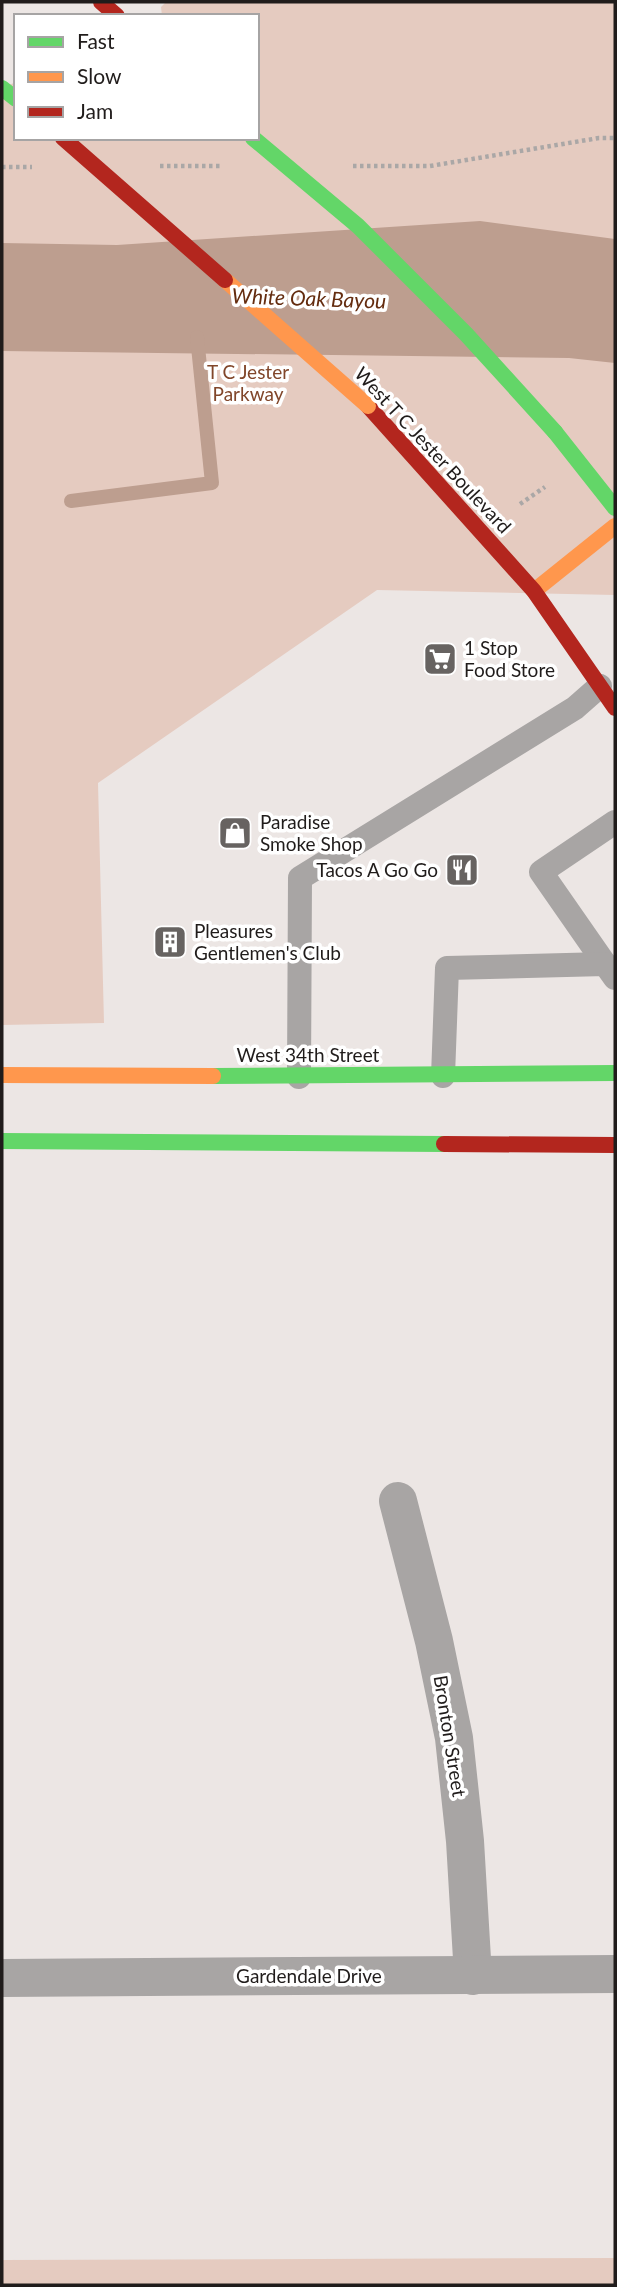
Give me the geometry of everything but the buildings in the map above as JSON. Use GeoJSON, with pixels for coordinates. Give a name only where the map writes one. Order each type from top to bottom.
{"type":"FeatureCollection","features":[{"type":"Feature","properties":{"kind":"main road"},"geometry":{"type":"LineString","coordinates":[[101,2],[115,14]]}},
{"type":"Feature","properties":{"kind":"main road","name":"West T C Jester Boulevard"},"geometry":{"type":"LineString","coordinates":[[64,140],[368,406],[534,591],[615,708]]}},
{"type":"Feature","properties":{"kind":"main road"},"geometry":{"type":"LineString","coordinates":[[255,140],[358,226],[466,334],[555,432],[615,508]]}},
{"type":"Feature","properties":{"kind":"main road"},"geometry":{"type":"LineString","coordinates":[[534,591],[615,526]]}},
{"type":"Feature","properties":{"kind":"main road","name":"West 34th Street"},"geometry":{"type":"LineString","coordinates":[[2,1075],[299,1077],[615,1073]]}},
{"type":"Feature","properties":{"kind":"main road"},"geometry":{"type":"LineString","coordinates":[[2,1141],[615,1145]]}},
{"type":"Feature","properties":{"kind":"street","name":"Bronton Street"},"geometry":{"type":"LineString","coordinates":[[398,1501],[434,1641],[454,1738],[465,1840],[473,1976]]}},
{"type":"Feature","properties":{"kind":"street","name":"Gardendale Drive"},"geometry":{"type":"LineString","coordinates":[[2,1978],[615,1974]]}},
{"type":"Feature","properties":{"kind":"lane"},"geometry":{"type":"LineString","coordinates":[[299,1077],[300,878],[575,708],[600,687]]}},
{"type":"Feature","properties":{"kind":"lane"},"geometry":{"type":"LineString","coordinates":[[610,971],[541,872],[615,822]]}},
{"type":"Feature","properties":{"kind":"lane"},"geometry":{"type":"LineString","coordinates":[[443,1076],[447,968],[610,971]]}},
{"type":"Feature","properties":{"kind":"path"},"geometry":{"type":"LineString","coordinates":[[520,503],[548,484]]}},
{"type":"Feature","properties":{"kind":"green space","name":"T C Jester Parkway"},"geometry":{"type":"Polygon","coordinates":[[[166,2],[615,2],[615,595],[377,590],[98,783],[104,1023],[2,1025],[2,88],[14,83],[14,140],[259,140],[259,14],[162,14],[161,7],[166,2]]]}},
{"type":"Feature","properties":{"kind":"green space"},"geometry":{"type":"Polygon","coordinates":[[[615,2258],[615,2285],[2,2285],[2,2260],[615,2258]]]}},
{"type":"Feature","properties":{"kind":"water","name":"White Oak Bayou"},"geometry":{"type":"Polygon","coordinates":[[[480,221],[615,239],[615,363],[569,358],[2,351],[2,243],[117,245],[480,221]]]}},
{"type":"Feature","properties":{"kind":"waterway"},"geometry":{"type":"LineString","coordinates":[[71,501],[212,483],[197,337]]}},
{"type":"Feature","properties":{"kind":"traffic: fast"},"geometry":{"type":"LineString","coordinates":[[2,88],[14,97]]}},
{"type":"Feature","properties":{"kind":"traffic: fast"},"geometry":{"type":"LineString","coordinates":[[255,140],[358,226],[466,334],[555,432]]}},
{"type":"Feature","properties":{"kind":"traffic: fast"},"geometry":{"type":"LineString","coordinates":[[555,432],[615,508]]}},
{"type":"Feature","properties":{"kind":"traffic: fast"},"geometry":{"type":"LineString","coordinates":[[213,1076],[615,1073]]}},
{"type":"Feature","properties":{"kind":"traffic: fast"},"geometry":{"type":"LineString","coordinates":[[2,1141],[444,1144]]}},
{"type":"Feature","properties":{"kind":"traffic: slow"},"geometry":{"type":"LineString","coordinates":[[225,280],[368,406]]}},
{"type":"Feature","properties":{"kind":"traffic: slow"},"geometry":{"type":"LineString","coordinates":[[534,591],[615,526]]}},
{"type":"Feature","properties":{"kind":"traffic: slow"},"geometry":{"type":"LineString","coordinates":[[2,1075],[213,1076]]}},
{"type":"Feature","properties":{"kind":"traffic: jam"},"geometry":{"type":"LineString","coordinates":[[101,2],[115,14]]}},
{"type":"Feature","properties":{"kind":"traffic: jam"},"geometry":{"type":"LineString","coordinates":[[65,140],[225,280]]}},
{"type":"Feature","properties":{"kind":"traffic: jam"},"geometry":{"type":"LineString","coordinates":[[368,406],[534,591],[615,708]]}},
{"type":"Feature","properties":{"kind":"traffic: jam"},"geometry":{"type":"LineString","coordinates":[[444,1144],[615,1145]]}},
{"type":"Feature","properties":{"kind":"place","name":"1 Stop Food Store"},"geometry":{"type":"Point","coordinates":[440,659]}},
{"type":"Feature","properties":{"kind":"place","name":"Paradise Smoke Shop"},"geometry":{"type":"Point","coordinates":[235,833]}},
{"type":"Feature","properties":{"kind":"place","name":"Tacos A Go Go"},"geometry":{"type":"Point","coordinates":[462,870]}},
{"type":"Feature","properties":{"kind":"place","name":"Pleasures Gentlemen's Club"},"geometry":{"type":"Point","coordinates":[170,942]}}]}
